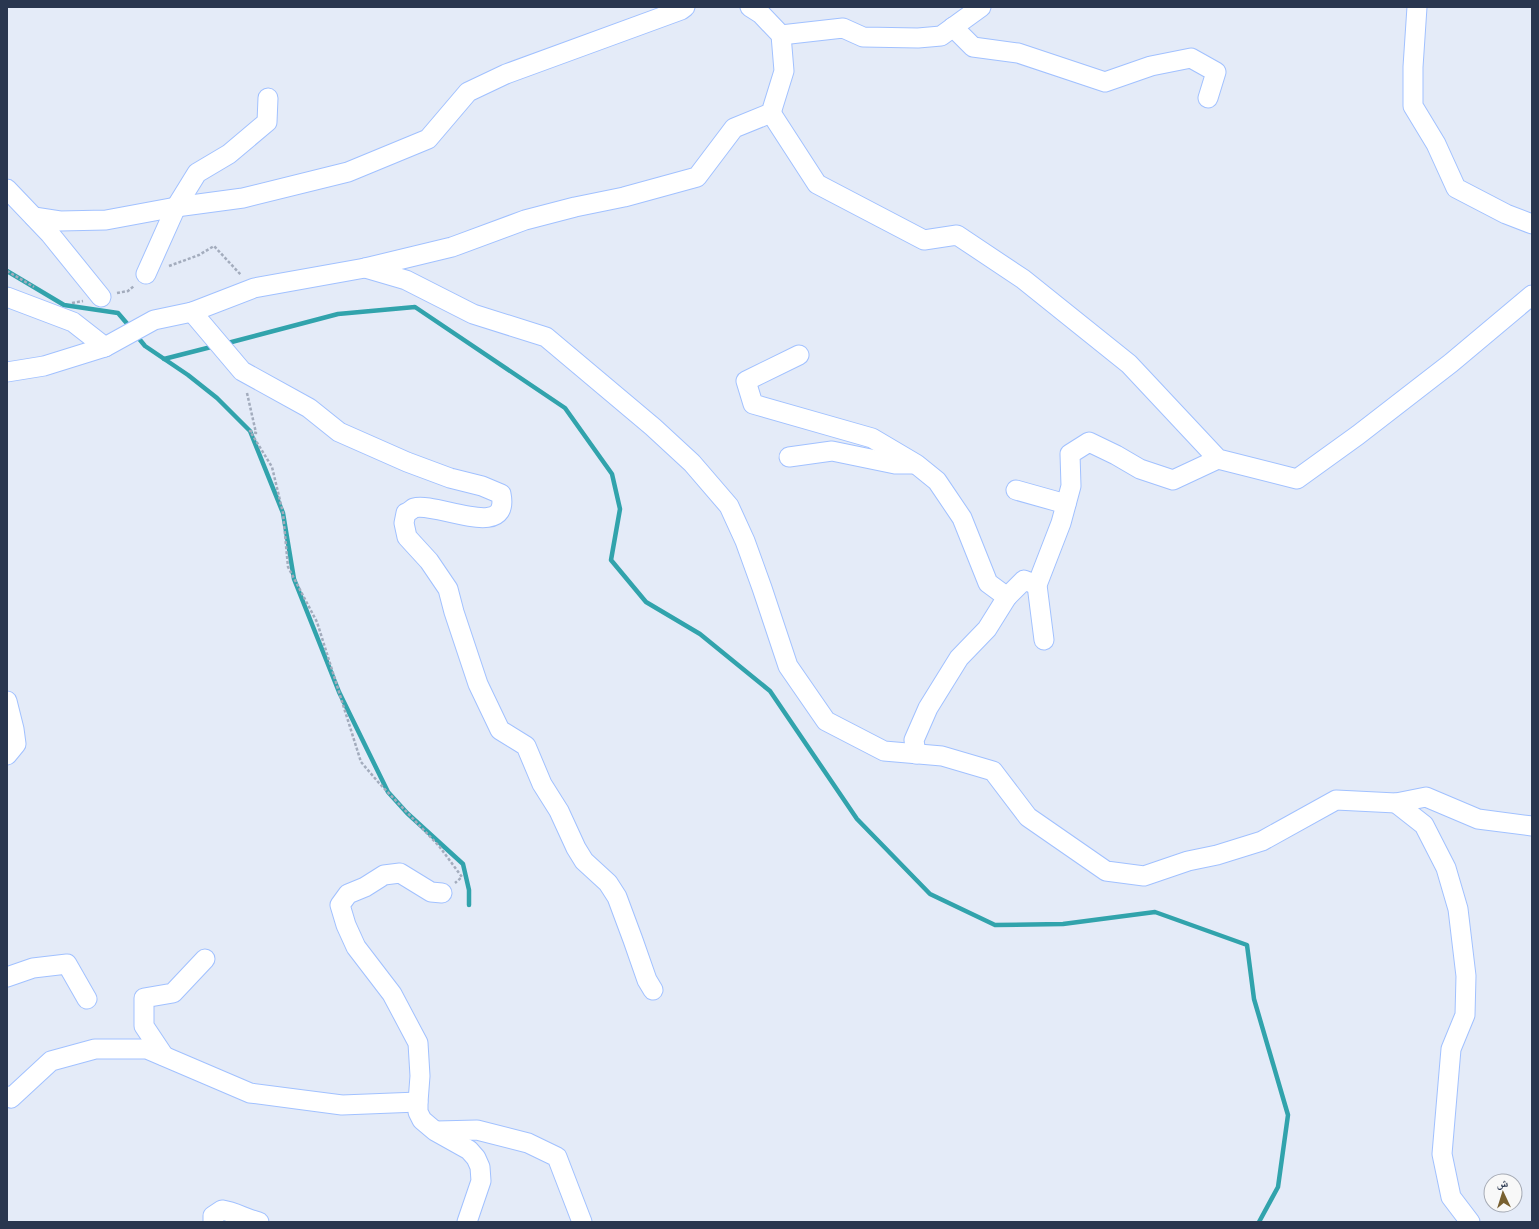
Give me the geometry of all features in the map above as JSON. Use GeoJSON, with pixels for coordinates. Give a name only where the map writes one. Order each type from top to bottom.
{"type":"FeatureCollection","features":[{"type":"Feature","properties":{"kind":"street"},"geometry":{"type":"LineString","coordinates":[[34,217],[60,221],[106,220],[176,207],[243,198],[348,172],[428,139],[468,92],[506,74],[681,10],[685,7]]}},
{"type":"Feature","properties":{"kind":"street"},"geometry":{"type":"LineString","coordinates":[[750,7],[761,14],[781,35],[784,71],[771,113]]}},
{"type":"Feature","properties":{"kind":"street"},"geometry":{"type":"LineString","coordinates":[[781,35],[843,28],[863,37],[918,38],[941,36],[981,7]]}},
{"type":"Feature","properties":{"kind":"street"},"geometry":{"type":"LineString","coordinates":[[1417,7],[1413,68],[1413,106],[1436,144],[1456,188],[1506,214],[1532,224]]}},
{"type":"Feature","properties":{"kind":"street"},"geometry":{"type":"LineString","coordinates":[[953,27],[973,47],[1018,53],[1104,82],[1151,66],[1191,58],[1216,72],[1208,98]]}},
{"type":"Feature","properties":{"kind":"street"},"geometry":{"type":"LineString","coordinates":[[146,274],[176,207],[196,173],[229,154],[267,122],[268,98]]}},
{"type":"Feature","properties":{"kind":"street"},"geometry":{"type":"LineString","coordinates":[[7,372],[44,366],[109,344],[154,320],[192,312],[254,288],[365,268],[452,247],[525,220],[575,207],[624,197],[697,177],[734,128],[771,113]]}},
{"type":"Feature","properties":{"kind":"street"},"geometry":{"type":"LineString","coordinates":[[771,113],[818,184],[924,240],[957,234],[1023,279],[1129,364],[1218,459],[1297,478],[1358,435],[1451,363],[1532,295]]}},
{"type":"Feature","properties":{"kind":"street"},"geometry":{"type":"LineString","coordinates":[[7,189],[50,234],[101,297]]}},
{"type":"Feature","properties":{"kind":"street"},"geometry":{"type":"LineString","coordinates":[[365,268],[406,280],[473,314],[546,337],[653,427],[692,463],[729,506],[762,588],[788,666],[826,721],[884,751],[942,756],[993,771],[1028,817],[1106,871],[1144,876],[1188,861],[1217,855],[1262,841],[1336,800],[1396,803],[1426,798],[1478,819],[1532,826]]}},
{"type":"Feature","properties":{"kind":"street"},"geometry":{"type":"LineString","coordinates":[[7,297],[73,322],[109,344]]}},
{"type":"Feature","properties":{"kind":"street"},"geometry":{"type":"LineString","coordinates":[[192,312],[242,371],[310,408],[339,432],[407,462],[450,478],[482,486],[501,494],[503,504],[498,514],[488,519],[428,508],[415,508],[406,513],[404,523],[407,537],[429,561],[448,589],[454,612],[478,684],[500,730],[526,746],[542,784],[559,810],[576,848],[584,861],[608,883],[617,897],[634,940],[647,980],[653,990]]}},
{"type":"Feature","properties":{"kind":"street"},"geometry":{"type":"LineString","coordinates":[[798,355],[746,381],[753,404],[872,438],[916,464],[938,481],[962,518],[988,583],[1007,597]]}},
{"type":"Feature","properties":{"kind":"street"},"geometry":{"type":"LineString","coordinates":[[1044,640],[1037,585],[1062,523],[1071,486],[1070,454],[1090,442],[1140,469],[1173,480],[1218,459]]}},
{"type":"Feature","properties":{"kind":"street"},"geometry":{"type":"LineString","coordinates":[[789,457],[832,451],[895,464],[916,464]]}},
{"type":"Feature","properties":{"kind":"street"},"geometry":{"type":"LineString","coordinates":[[1016,490],[1066,504]]}},
{"type":"Feature","properties":{"kind":"street"},"geometry":{"type":"LineString","coordinates":[[916,754],[914,740],[928,708],[959,658],[988,629],[1007,597],[1024,580],[1037,585]]}},
{"type":"Feature","properties":{"kind":"street"},"geometry":{"type":"LineString","coordinates":[[7,701],[16,744],[7,755]]}},
{"type":"Feature","properties":{"kind":"street"},"geometry":{"type":"LineString","coordinates":[[1396,803],[1424,824],[1446,868],[1458,908],[1466,976],[1465,1015],[1451,1049],[1442,1154],[1451,1197],[1470,1222]]}},
{"type":"Feature","properties":{"kind":"street"},"geometry":{"type":"LineString","coordinates":[[442,893],[431,892],[400,873],[384,875],[365,887],[348,894],[340,905],[356,947],[392,994],[418,1043],[420,1076],[418,1112],[422,1120],[435,1131],[469,1150],[476,1158],[480,1167],[481,1180],[467,1222]]}},
{"type":"Feature","properties":{"kind":"street"},"geometry":{"type":"LineString","coordinates":[[164,1056],[144,1026],[144,998],[173,993],[205,959]]}},
{"type":"Feature","properties":{"kind":"street"},"geometry":{"type":"LineString","coordinates":[[7,977],[33,968],[67,964],[87,999]]}},
{"type":"Feature","properties":{"kind":"street"},"geometry":{"type":"LineString","coordinates":[[7,1096],[11,1098],[51,1061],[95,1048],[147,1049],[250,1093],[342,1105],[418,1102]]}},
{"type":"Feature","properties":{"kind":"street"},"geometry":{"type":"LineString","coordinates":[[435,1131],[477,1130],[528,1143],[557,1157],[582,1222]]}},
{"type":"Feature","properties":{"kind":"street"},"geometry":{"type":"LineString","coordinates":[[213,1222],[213,1216],[222,1210],[234,1212],[250,1220],[259,1222]]}},
{"type":"Feature","properties":{"kind":"path"},"geometry":{"type":"LineString","coordinates":[[242,371],[256,433],[250,431],[272,467],[283,513],[288,567],[317,622],[361,762],[438,846],[462,877],[442,893]]}},
{"type":"Feature","properties":{"kind":"waterway"},"geometry":{"type":"LineString","coordinates":[[7,271],[64,305],[118,313],[130,327]]}},
{"type":"Feature","properties":{"kind":"waterway"},"geometry":{"type":"LineString","coordinates":[[224,344],[338,314],[415,307],[565,408],[612,474],[620,509],[611,560],[646,602],[700,634],[770,691],[857,819],[930,894],[995,925],[1063,924],[1155,912],[1247,945],[1254,999],[1288,1115],[1278,1187],[1259,1222]]}},
{"type":"Feature","properties":{"kind":"waterway"},"geometry":{"type":"LineString","coordinates":[[136,335],[145,346],[188,375],[217,398],[250,431],[283,513],[294,579],[339,692],[388,792],[407,813],[463,864],[469,890],[469,905]]}},
{"type":"Feature","properties":{"kind":"waterway"},"geometry":{"type":"LineString","coordinates":[[164,359],[215,346]]}}]}
